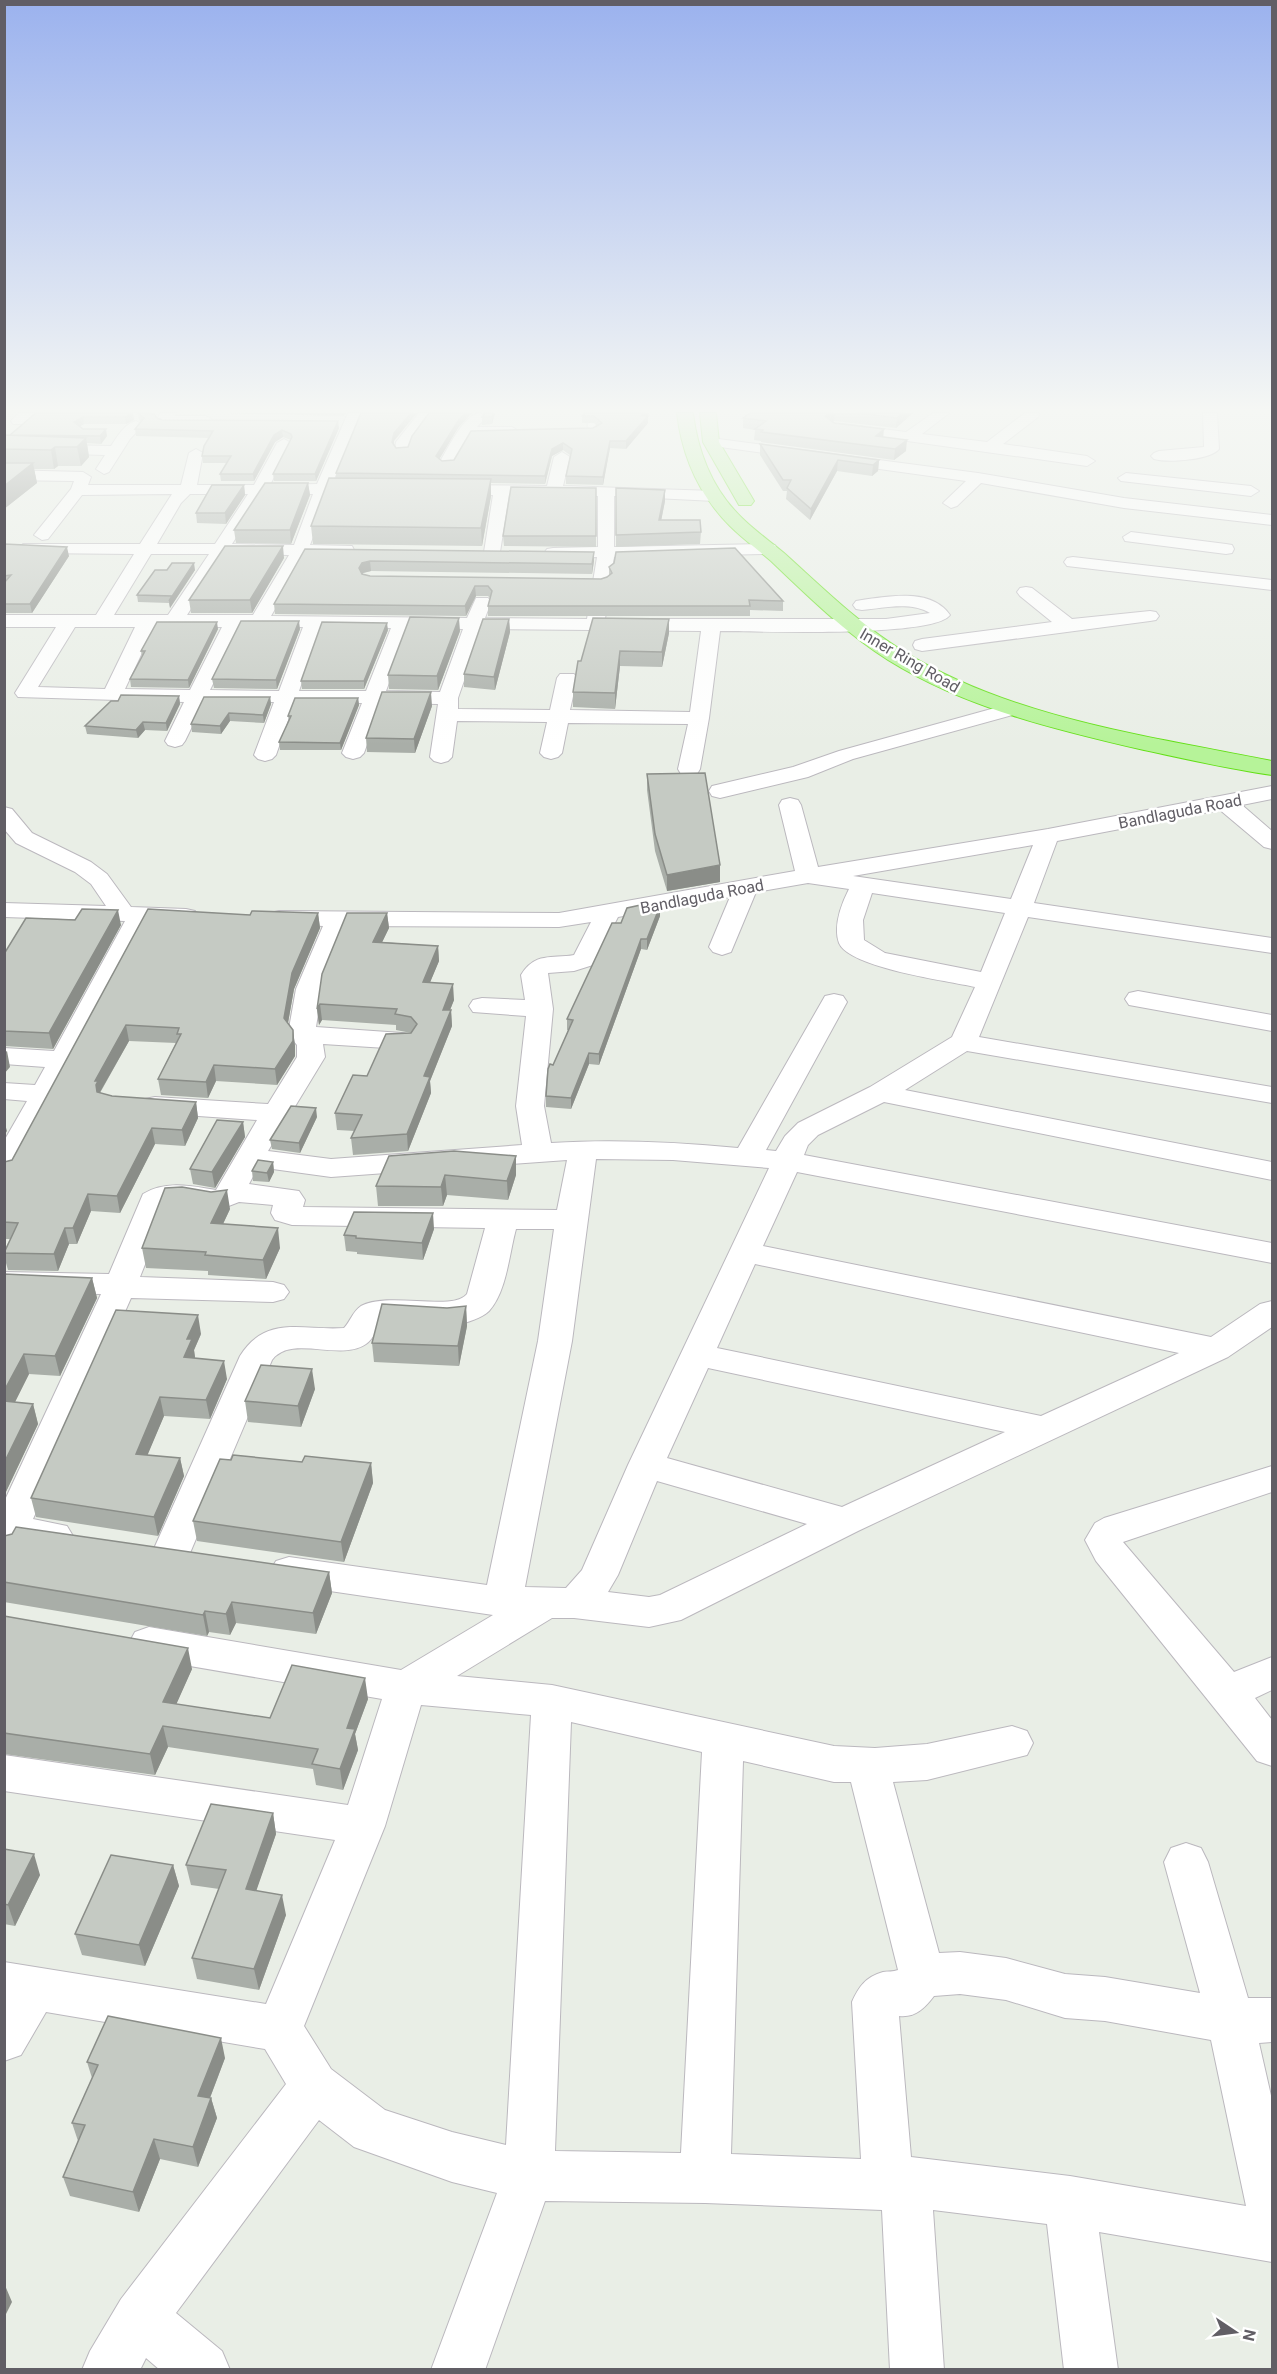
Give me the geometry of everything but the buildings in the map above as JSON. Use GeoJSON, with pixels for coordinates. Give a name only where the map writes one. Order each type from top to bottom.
{"type":"FeatureCollection","features":[{"type":"Feature","properties":{"kind":"highway","name":"Inner Ring Road"},"geometry":{"type":"LineString","coordinates":[[739,524],[851,625],[914,666],[950,685],[1013,709],[1086,728],[1272,768]]}},
{"type":"Feature","properties":{"kind":"highway"},"geometry":{"type":"LineString","coordinates":[[771,527],[822,574]]}},
{"type":"Feature","properties":{"kind":"highway","name":"Inner Ring Road"},"geometry":{"type":"LineString","coordinates":[[854,599],[886,625],[954,662]]}},
{"type":"Feature","properties":{"kind":"highway"},"geometry":{"type":"LineString","coordinates":[[1008,686],[1041,701],[1091,716],[1272,754]]}},
{"type":"Feature","properties":{"kind":"street"},"geometry":{"type":"LineString","coordinates":[[42,535],[52,524]]}},
{"type":"Feature","properties":{"kind":"street"},"geometry":{"type":"LineString","coordinates":[[101,622],[161,524]]}},
{"type":"Feature","properties":{"kind":"street"},"geometry":{"type":"LineString","coordinates":[[174,621],[237,524]]}},
{"type":"Feature","properties":{"kind":"street"},"geometry":{"type":"LineString","coordinates":[[259,621],[300,550],[310,524]]}},
{"type":"Feature","properties":{"kind":"street"},"geometry":{"type":"LineString","coordinates":[[492,552],[497,524]]}},
{"type":"Feature","properties":{"kind":"street"},"geometry":{"type":"LineString","coordinates":[[596,625],[595,581],[606,554],[606,524]]}},
{"type":"Feature","properties":{"kind":"street"},"geometry":{"type":"LineString","coordinates":[[1189,524],[1231,537]]}},
{"type":"Feature","properties":{"kind":"street"},"geometry":{"type":"LineString","coordinates":[[1231,537],[1237,524]]}},
{"type":"Feature","properties":{"kind":"street"},"geometry":{"type":"LineString","coordinates":[[1131,537],[1231,537],[1263,524]]}},
{"type":"Feature","properties":{"kind":"street"},"geometry":{"type":"LineString","coordinates":[[29,548],[360,550]]}},
{"type":"Feature","properties":{"kind":"street"},"geometry":{"type":"LineString","coordinates":[[538,553],[606,554],[769,549]]}},
{"type":"Feature","properties":{"kind":"street"},"geometry":{"type":"LineString","coordinates":[[1073,562],[1272,585]]}},
{"type":"Feature","properties":{"kind":"street"},"geometry":{"type":"LineString","coordinates":[[1026,592],[1068,625]]}},
{"type":"Feature","properties":{"kind":"street"},"geometry":{"type":"LineString","coordinates":[[4,621],[886,625],[928,620],[941,615],[934,606],[913,602],[854,599]]}},
{"type":"Feature","properties":{"kind":"street"},"geometry":{"type":"LineString","coordinates":[[441,757],[448,706],[472,624],[482,602]]}},
{"type":"Feature","properties":{"kind":"street"},"geometry":{"type":"LineString","coordinates":[[922,645],[1150,616]]}},
{"type":"Feature","properties":{"kind":"street"},"geometry":{"type":"LineString","coordinates":[[112,695],[147,621]]}},
{"type":"Feature","properties":{"kind":"street"},"geometry":{"type":"LineString","coordinates":[[175,741],[234,621]]}},
{"type":"Feature","properties":{"kind":"street"},"geometry":{"type":"LineString","coordinates":[[68,622],[25,693],[373,697],[558,718],[699,718]]}},
{"type":"Feature","properties":{"kind":"street"},"geometry":{"type":"LineString","coordinates":[[265,755],[314,622]]}},
{"type":"Feature","properties":{"kind":"street"},"geometry":{"type":"LineString","coordinates":[[353,753],[402,623]]}},
{"type":"Feature","properties":{"kind":"street"},"geometry":{"type":"LineString","coordinates":[[689,769],[699,718],[711,626]]}},
{"type":"Feature","properties":{"kind":"street"},"geometry":{"type":"LineString","coordinates":[[551,753],[567,678]]}},
{"type":"Feature","properties":{"kind":"street"},"geometry":{"type":"LineString","coordinates":[[720,791],[800,772],[846,755],[1013,709]]}},
{"type":"Feature","properties":{"kind":"street","name":"Bandlaguda Road"},"geometry":{"type":"LineString","coordinates":[[257,918],[559,920],[1048,836],[1272,793]]}},
{"type":"Feature","properties":{"kind":"street"},"geometry":{"type":"LineString","coordinates":[[1224,802],[1272,842]]}},
{"type":"Feature","properties":{"kind":"street"},"geometry":{"type":"LineString","coordinates":[[790,805],[808,876],[1019,906],[1272,946]]}},
{"type":"Feature","properties":{"kind":"street"},"geometry":{"type":"LineString","coordinates":[[4,814],[24,838],[83,867],[99,879],[133,915]]}},
{"type":"Feature","properties":{"kind":"street"},"geometry":{"type":"LineString","coordinates":[[279,2029],[363,1826],[406,1687],[541,1603],[591,1588],[599,1575],[646,1465],[744,1252],[800,1135],[880,1093],[963,1042],[990,982],[1048,836]]}},
{"type":"Feature","properties":{"kind":"street"},"geometry":{"type":"LineString","coordinates":[[864,884],[853,905],[848,928],[852,944],[876,959],[990,982]]}},
{"type":"Feature","properties":{"kind":"street"},"geometry":{"type":"LineString","coordinates":[[722,947],[746,887]]}},
{"type":"Feature","properties":{"kind":"street"},"geometry":{"type":"LineString","coordinates":[[4,910],[210,916]]}},
{"type":"Feature","properties":{"kind":"street"},"geometry":{"type":"LineString","coordinates":[[538,1153],[530,1106],[540,1009],[534,975],[544,965],[584,960],[608,913]]}},
{"type":"Feature","properties":{"kind":"street"},"geometry":{"type":"LineString","coordinates":[[6,1164],[16,1127],[46,1094],[133,915]]}},
{"type":"Feature","properties":{"kind":"street"},"geometry":{"type":"LineString","coordinates":[[301,1034],[309,989],[338,919]]}},
{"type":"Feature","properties":{"kind":"street"},"geometry":{"type":"LineString","coordinates":[[1138,999],[1272,1023]]}},
{"type":"Feature","properties":{"kind":"street"},"geometry":{"type":"LineString","coordinates":[[748,1156],[834,1002]]}},
{"type":"Feature","properties":{"kind":"street"},"geometry":{"type":"LineString","coordinates":[[482,1006],[540,1009]]}},
{"type":"Feature","properties":{"kind":"street"},"geometry":{"type":"LineString","coordinates":[[301,1034],[402,1041]]}},
{"type":"Feature","properties":{"kind":"street"},"geometry":{"type":"LineString","coordinates":[[92,1541],[7,1534],[120,1287],[154,1200],[159,1196],[169,1194],[221,1200],[227,1198],[249,1157],[311,1057],[310,1044],[301,1034]]}},
{"type":"Feature","properties":{"kind":"street"},"geometry":{"type":"LineString","coordinates":[[963,1042],[1272,1095]]}},
{"type":"Feature","properties":{"kind":"street"},"geometry":{"type":"LineString","coordinates":[[4,1056],[64,1060]]}},
{"type":"Feature","properties":{"kind":"street"},"geometry":{"type":"LineString","coordinates":[[4,1091],[46,1094]]}},
{"type":"Feature","properties":{"kind":"street"},"geometry":{"type":"LineString","coordinates":[[880,1093],[1272,1171]]}},
{"type":"Feature","properties":{"kind":"street"},"geometry":{"type":"LineString","coordinates":[[127,1102],[278,1113]]}},
{"type":"Feature","properties":{"kind":"street"},"geometry":{"type":"LineString","coordinates":[[541,1603],[555,1341],[583,1150]]}},
{"type":"Feature","properties":{"kind":"street"},"geometry":{"type":"LineString","coordinates":[[249,1157],[331,1168],[583,1150],[673,1151],[748,1156],[787,1161],[1272,1254]]}},
{"type":"Feature","properties":{"kind":"street"},"geometry":{"type":"LineString","coordinates":[[231,1191],[288,1197],[290,1200],[286,1213],[292,1216],[571,1220]]}},
{"type":"Feature","properties":{"kind":"street"},"geometry":{"type":"LineString","coordinates":[[207,1558],[154,1551],[257,1356],[267,1344],[280,1340],[350,1339],[361,1331],[365,1320],[370,1315],[382,1310],[458,1314],[468,1310],[483,1295],[503,1218]]}},
{"type":"Feature","properties":{"kind":"street"},"geometry":{"type":"LineString","coordinates":[[744,1252],[1216,1348]]}},
{"type":"Feature","properties":{"kind":"street"},"geometry":{"type":"LineString","coordinates":[[4,1282],[117,1284],[120,1287],[273,1292]]}},
{"type":"Feature","properties":{"kind":"street"},"geometry":{"type":"LineString","coordinates":[[254,1566],[541,1603],[649,1612],[667,1609],[845,1521],[1216,1348],[1272,1312]]}},
{"type":"Feature","properties":{"kind":"street"},"geometry":{"type":"LineString","coordinates":[[698,1354],[1041,1428]]}},
{"type":"Feature","properties":{"kind":"street"},"geometry":{"type":"LineString","coordinates":[[646,1465],[845,1521]]}},
{"type":"Feature","properties":{"kind":"street"},"geometry":{"type":"LineString","coordinates":[[1272,1479],[1117,1528],[1108,1533],[1104,1540],[1109,1551],[1272,1749]]}},
{"type":"Feature","properties":{"kind":"street"},"geometry":{"type":"LineString","coordinates":[[111,1637],[406,1687],[552,1701],[834,1764],[868,1766],[927,1762],[1012,1743]]}},
{"type":"Feature","properties":{"kind":"street"},"geometry":{"type":"LineString","coordinates":[[1227,1693],[1272,1672]]}},
{"type":"Feature","properties":{"kind":"street"},"geometry":{"type":"LineString","coordinates":[[458,2370],[529,2176],[552,1701]]}},
{"type":"Feature","properties":{"kind":"street"},"geometry":{"type":"LineString","coordinates":[[705,2178],[723,1741]]}},
{"type":"Feature","properties":{"kind":"street"},"geometry":{"type":"LineString","coordinates":[[868,1766],[922,1976]]}},
{"type":"Feature","properties":{"kind":"street"},"geometry":{"type":"LineString","coordinates":[[4,1773],[363,1826]]}},
{"type":"Feature","properties":{"kind":"street"},"geometry":{"type":"LineString","coordinates":[[1186,1862],[1252,2021],[1272,2209]]}},
{"type":"Feature","properties":{"kind":"street"},"geometry":{"type":"LineString","coordinates":[[917,2370],[875,2002],[886,1994],[906,1995],[922,1976],[960,1973],[994,1978],[1065,1996],[1105,1999],[1252,2021]]}},
{"type":"Feature","properties":{"kind":"street"},"geometry":{"type":"LineString","coordinates":[[4,2039],[19,1986],[279,2029],[314,2086],[371,2130],[452,2157],[529,2176],[897,2183],[1070,2201],[1272,2236]]}},
{"type":"Feature","properties":{"kind":"street"},"geometry":{"type":"LineString","coordinates":[[109,2370],[140,2318],[314,2086]]}},
{"type":"Feature","properties":{"kind":"street"},"geometry":{"type":"LineString","coordinates":[[1070,2201],[1091,2370]]}},
{"type":"Feature","properties":{"kind":"street"},"geometry":{"type":"LineString","coordinates":[[140,2318],[203,2370]]}}]}
